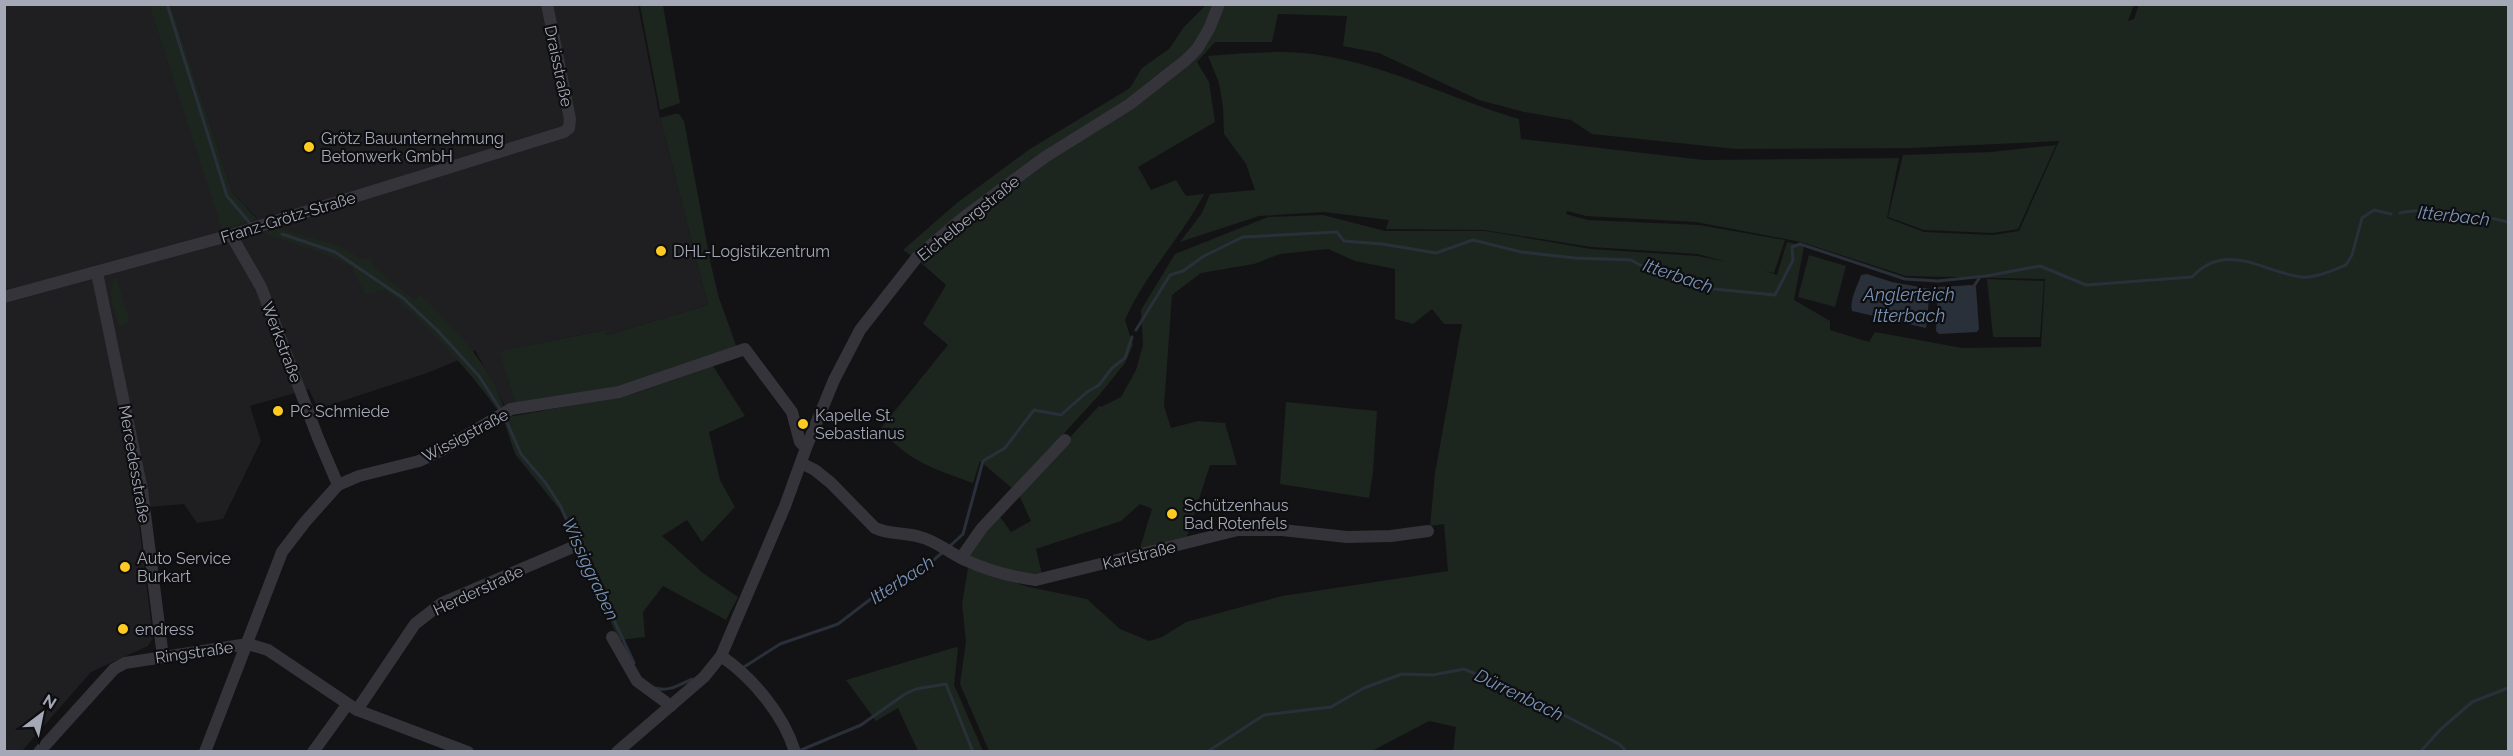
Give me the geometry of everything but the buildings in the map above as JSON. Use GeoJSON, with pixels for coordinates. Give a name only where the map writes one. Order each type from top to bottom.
{"type":"FeatureCollection","features":[{"type":"Feature","properties":{"kind":"street","name":"Draisstraße"},"geometry":{"type":"LineString","coordinates":[[547,4],[570,119],[568,128]]}},
{"type":"Feature","properties":{"kind":"street","name":"Eichelbergstraße"},"geometry":{"type":"LineString","coordinates":[[617,752],[704,677],[721,656],[785,506],[834,380],[860,330],[918,256],[964,217],[1045,157],[1130,104],[1165,78],[1197,49],[1209,29],[1219,4]]}},
{"type":"Feature","properties":{"kind":"street","name":"Franz-Grötz-Straße"},"geometry":{"type":"LineString","coordinates":[[4,297],[231,235],[559,134],[568,128]]}},
{"type":"Feature","properties":{"kind":"street","name":"Werkstraße"},"geometry":{"type":"LineString","coordinates":[[231,235],[261,287],[338,485]]}},
{"type":"Feature","properties":{"kind":"street","name":"Mercedesstraße"},"geometry":{"type":"LineString","coordinates":[[97,273],[142,490],[163,657]]}},
{"type":"Feature","properties":{"kind":"street","name":"Wissigstraße"},"geometry":{"type":"LineString","coordinates":[[205,752],[282,552],[338,485],[359,476],[419,461],[511,409],[588,399],[619,392],[745,349],[792,412],[800,442],[806,448]]}},
{"type":"Feature","properties":{"kind":"street"},"geometry":{"type":"LineString","coordinates":[[952,552],[982,528],[1065,440]]}},
{"type":"Feature","properties":{"kind":"street","name":"Karlstraße"},"geometry":{"type":"LineString","coordinates":[[801,463],[815,470],[831,483],[875,528],[886,533],[919,536],[1017,578],[1036,580],[1238,530],[1282,530],[1347,537],[1391,536],[1428,531]]}},
{"type":"Feature","properties":{"kind":"street","name":"Herderstraße"},"geometry":{"type":"LineString","coordinates":[[313,752],[352,707],[415,624],[429,612],[442,603],[573,547]]}},
{"type":"Feature","properties":{"kind":"street"},"geometry":{"type":"LineString","coordinates":[[612,636],[636,681],[671,706]]}},
{"type":"Feature","properties":{"kind":"street","name":"Ringstraße"},"geometry":{"type":"LineString","coordinates":[[39,752],[114,669],[125,663],[248,644],[268,650],[352,707],[468,752]]}},
{"type":"Feature","properties":{"kind":"street"},"geometry":{"type":"LineString","coordinates":[[721,656],[735,666],[764,698],[789,735],[795,752]]}},
{"type":"Feature","properties":{"kind":"shaded area"},"geometry":{"type":"Polygon","coordinates":[[[2139,4],[2508,5],[2508,751],[1453,752],[1456,727],[1429,721],[1372,751],[989,751],[960,684],[966,642],[962,604],[968,568],[1029,587],[1087,599],[1120,629],[1149,641],[1162,637],[1186,622],[1282,596],[1448,571],[1444,524],[1430,526],[1435,473],[1462,324],[1444,324],[1432,309],[1413,324],[1395,319],[1395,269],[1355,261],[1328,249],[1280,254],[1254,264],[1201,273],[1172,295],[1164,406],[1171,428],[1198,421],[1225,423],[1237,465],[1210,465],[1186,539],[1139,551],[1152,509],[1140,504],[1121,521],[1036,549],[1042,574],[1011,572],[970,557],[969,551],[998,514],[1011,532],[1031,521],[1018,493],[1099,406],[1121,397],[1136,370],[1143,345],[1141,310],[1175,254],[1268,217],[1323,215],[1385,231],[1486,231],[1591,249],[1698,256],[1727,262],[1698,254],[1591,247],[1484,230],[1386,229],[1389,220],[1324,212],[1259,216],[1180,242],[1202,213],[1210,194],[1255,190],[1246,164],[1224,134],[1219,83],[1208,56],[1288,52],[1336,58],[1383,70],[1519,119],[1521,139],[1704,160],[1899,158],[1887,218],[1924,232],[1993,235],[2019,231],[2059,141],[1912,148],[1736,149],[1592,134],[1571,120],[1524,112],[1479,100],[1379,53],[1343,46],[1347,16],[1278,14],[1272,42],[1215,42],[1197,62],[1209,82],[1215,122],[1138,167],[1151,190],[1176,180],[1186,196],[1204,194],[1133,303],[1125,320],[1133,345],[1125,363],[1100,394],[1013,489],[980,461],[973,483],[922,463],[911,456],[881,428],[948,345],[923,324],[946,285],[903,250],[958,202],[1030,149],[1130,88],[1142,68],[1169,49],[1184,27],[1206,5],[2134,5],[2128,21],[2134,19],[2139,4]],[[1567,211],[1566,214],[1588,220],[1699,225],[1785,240],[1774,273],[1765,271],[1777,275],[1787,242],[1804,246],[1794,300],[1830,321],[1830,330],[1869,342],[1875,332],[1962,348],[2041,347],[2045,279],[1906,276],[1801,242],[1696,222],[1586,216],[1567,211]]]}},
{"type":"Feature","properties":{"kind":"shaded area"},"geometry":{"type":"Polygon","coordinates":[[[4,5],[149,5],[223,229],[257,218],[232,192],[171,5],[638,5],[660,118],[708,305],[607,335],[604,330],[500,351],[516,405],[506,408],[475,350],[461,359],[427,373],[318,409],[309,389],[250,406],[261,441],[223,519],[197,523],[184,504],[137,508],[153,638],[148,646],[91,672],[22,751],[5,751],[4,5]]]}},
{"type":"Feature","properties":{"kind":"shaded area"},"geometry":{"type":"Polygon","coordinates":[[[149,5],[171,5],[232,192],[257,219],[222,229],[149,5]]]}},
{"type":"Feature","properties":{"kind":"shaded area"},"geometry":{"type":"Polygon","coordinates":[[[640,5],[663,5],[680,103],[660,110],[640,5]]]}},
{"type":"Feature","properties":{"kind":"shaded area"},"geometry":{"type":"Polygon","coordinates":[[[679,114],[684,121],[711,265],[719,298],[737,348],[621,389],[516,405],[499,351],[605,330],[607,335],[708,305],[660,118],[679,114]]]}},
{"type":"Feature","properties":{"kind":"shaded area"},"geometry":{"type":"Polygon","coordinates":[[[2056,145],[2018,229],[1993,233],[1924,230],[1888,217],[1903,155],[1991,152],[2056,145]]]}},
{"type":"Feature","properties":{"kind":"shaded area"},"geometry":{"type":"Polygon","coordinates":[[[278,228],[340,246],[361,259],[371,259],[374,267],[414,300],[421,295],[480,361],[504,408],[499,412],[446,348],[386,290],[365,295],[352,267],[325,254],[262,233],[278,228]]]}},
{"type":"Feature","properties":{"kind":"shaded area"},"geometry":{"type":"Polygon","coordinates":[[[1809,255],[1846,266],[1835,307],[1798,297],[1809,255]]]}},
{"type":"Feature","properties":{"kind":"shaded area"},"geometry":{"type":"Polygon","coordinates":[[[116,277],[130,322],[119,326],[111,294],[116,277]]]}},
{"type":"Feature","properties":{"kind":"shaded area"},"geometry":{"type":"Polygon","coordinates":[[[1987,279],[2044,281],[2040,337],[1993,337],[1987,279]]]}},
{"type":"Feature","properties":{"kind":"shaded area"},"geometry":{"type":"Polygon","coordinates":[[[713,366],[745,416],[709,432],[720,480],[735,507],[702,542],[687,520],[662,536],[703,573],[738,597],[726,620],[663,586],[643,612],[645,637],[619,640],[560,510],[515,454],[503,418],[633,394],[713,366]]]}},
{"type":"Feature","properties":{"kind":"shaded area"},"geometry":{"type":"Polygon","coordinates":[[[1286,402],[1377,411],[1369,498],[1280,484],[1286,402]]]}},
{"type":"Feature","properties":{"kind":"shaded area"},"geometry":{"type":"Polygon","coordinates":[[[956,647],[958,649],[954,685],[983,751],[918,751],[898,708],[876,721],[846,680],[956,647]]]}},
{"type":"Feature","properties":{"kind":"water","name":"Anglerteich Itterbach"},"geometry":{"type":"Polygon","coordinates":[[[1867,274],[1892,282],[1930,289],[1926,328],[1852,311],[1853,297],[1861,275],[1867,274]]]}},
{"type":"Feature","properties":{"kind":"water"},"geometry":{"type":"Polygon","coordinates":[[[1972,285],[1976,287],[1979,329],[1977,332],[1939,334],[1936,331],[1938,287],[1972,285]]]}},
{"type":"Feature","properties":{"kind":"waterway"},"geometry":{"type":"LineString","coordinates":[[167,4],[227,196],[249,222]]}},
{"type":"Feature","properties":{"kind":"waterway","name":"Itterbach"},"geometry":{"type":"LineString","coordinates":[[1136,330],[1170,275],[1183,271],[1204,256],[1243,237],[1337,232],[1344,241],[1382,244],[1436,253],[1473,240],[1521,252],[1575,258],[1631,260],[1640,265],[1685,275],[1704,288],[1775,295],[1793,260],[1792,247],[1800,244],[1905,279],[1938,281],[1986,276],[2040,266],[2086,285],[2192,277],[2205,266],[2231,259],[2287,274],[2312,277],[2346,265],[2352,255],[2362,218],[2374,210],[2391,214]]}},
{"type":"Feature","properties":{"kind":"waterway","name":"Itterbach"},"geometry":{"type":"LineString","coordinates":[[2400,213],[2440,211],[2508,222]]}},
{"type":"Feature","properties":{"kind":"waterway","name":"Wissiggraben"},"geometry":{"type":"LineString","coordinates":[[282,234],[335,252],[403,298],[438,331],[479,376],[502,412]]}},
{"type":"Feature","properties":{"kind":"waterway"},"geometry":{"type":"LineString","coordinates":[[1974,286],[1980,277]]}},
{"type":"Feature","properties":{"kind":"waterway","name":"Itterbach"},"geometry":{"type":"LineString","coordinates":[[950,546],[963,534],[983,461],[1005,448],[1034,410],[1061,415],[1087,392],[1099,385],[1112,368],[1125,358],[1132,337]]}},
{"type":"Feature","properties":{"kind":"waterway","name":"Wissiggraben"},"geometry":{"type":"LineString","coordinates":[[505,418],[521,454],[545,482],[560,505],[634,663]]}},
{"type":"Feature","properties":{"kind":"waterway","name":"Itterbach"},"geometry":{"type":"LineString","coordinates":[[744,667],[780,644],[838,624],[893,582],[922,570],[943,552]]}},
{"type":"Feature","properties":{"kind":"waterway","name":"Dürrenbach"},"geometry":{"type":"LineString","coordinates":[[1207,752],[1264,715],[1331,707],[1364,688],[1402,674],[1433,675],[1464,669],[1528,696],[1619,744],[1627,752]]}},
{"type":"Feature","properties":{"kind":"waterway","name":"Wissiggraben"},"geometry":{"type":"LineString","coordinates":[[655,688],[678,686],[692,679]]}},
{"type":"Feature","properties":{"kind":"waterway","name":"Dürrenbach"},"geometry":{"type":"LineString","coordinates":[[801,750],[861,725],[905,694],[916,689],[946,684],[973,752]]}},
{"type":"Feature","properties":{"kind":"waterway"},"geometry":{"type":"LineString","coordinates":[[2420,752],[2441,729],[2472,702],[2508,688]]}},
{"type":"Feature","properties":{"kind":"place","name":"Grötz Bauunternehmung Betonwerk GmbH"},"geometry":{"type":"Point","coordinates":[309,147]}},
{"type":"Feature","properties":{"kind":"place","name":"DHL-Logistikzentrum"},"geometry":{"type":"Point","coordinates":[661,251]}},
{"type":"Feature","properties":{"kind":"place","name":"PC Schmiede"},"geometry":{"type":"Point","coordinates":[278,411]}},
{"type":"Feature","properties":{"kind":"place","name":"Kapelle St. Sebastianus"},"geometry":{"type":"Point","coordinates":[803,424]}},
{"type":"Feature","properties":{"kind":"place","name":"Schützenhaus Bad Rotenfels"},"geometry":{"type":"Point","coordinates":[1172,514]}},
{"type":"Feature","properties":{"kind":"place","name":"Auto Service Burkart"},"geometry":{"type":"Point","coordinates":[125,567]}},
{"type":"Feature","properties":{"kind":"place","name":"endress"},"geometry":{"type":"Point","coordinates":[123,629]}}]}
